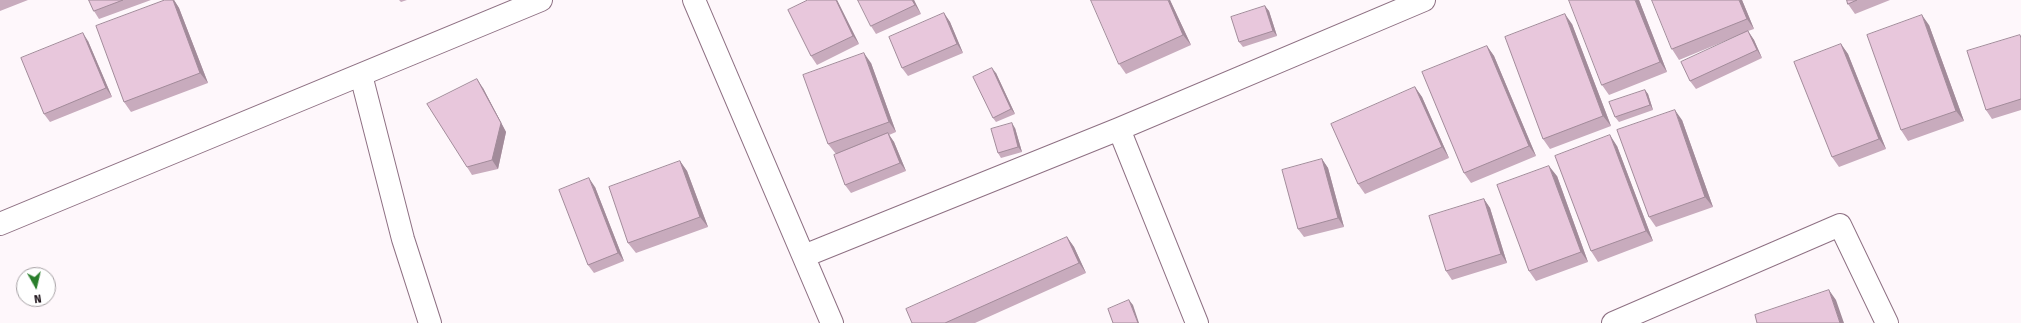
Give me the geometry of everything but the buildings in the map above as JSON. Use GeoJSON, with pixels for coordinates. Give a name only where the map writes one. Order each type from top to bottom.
{"type":"FeatureCollection","features":[{"type":"Feature","properties":{"kind":"street"},"geometry":{"type":"LineString","coordinates":[[0,224],[541,0]]}},
{"type":"Feature","properties":{"kind":"street"},"geometry":{"type":"LineString","coordinates":[[694,0],[832,323]]}},
{"type":"Feature","properties":{"kind":"street"},"geometry":{"type":"LineString","coordinates":[[804,256],[1119,129],[1424,0]]}},
{"type":"Feature","properties":{"kind":"street"},"geometry":{"type":"LineString","coordinates":[[361,75],[403,239],[430,323]]}},
{"type":"Feature","properties":{"kind":"street"},"geometry":{"type":"LineString","coordinates":[[1119,129],[1198,323]]}},
{"type":"Feature","properties":{"kind":"street"},"geometry":{"type":"LineString","coordinates":[[1613,323],[1840,225],[1887,323]]}}]}
